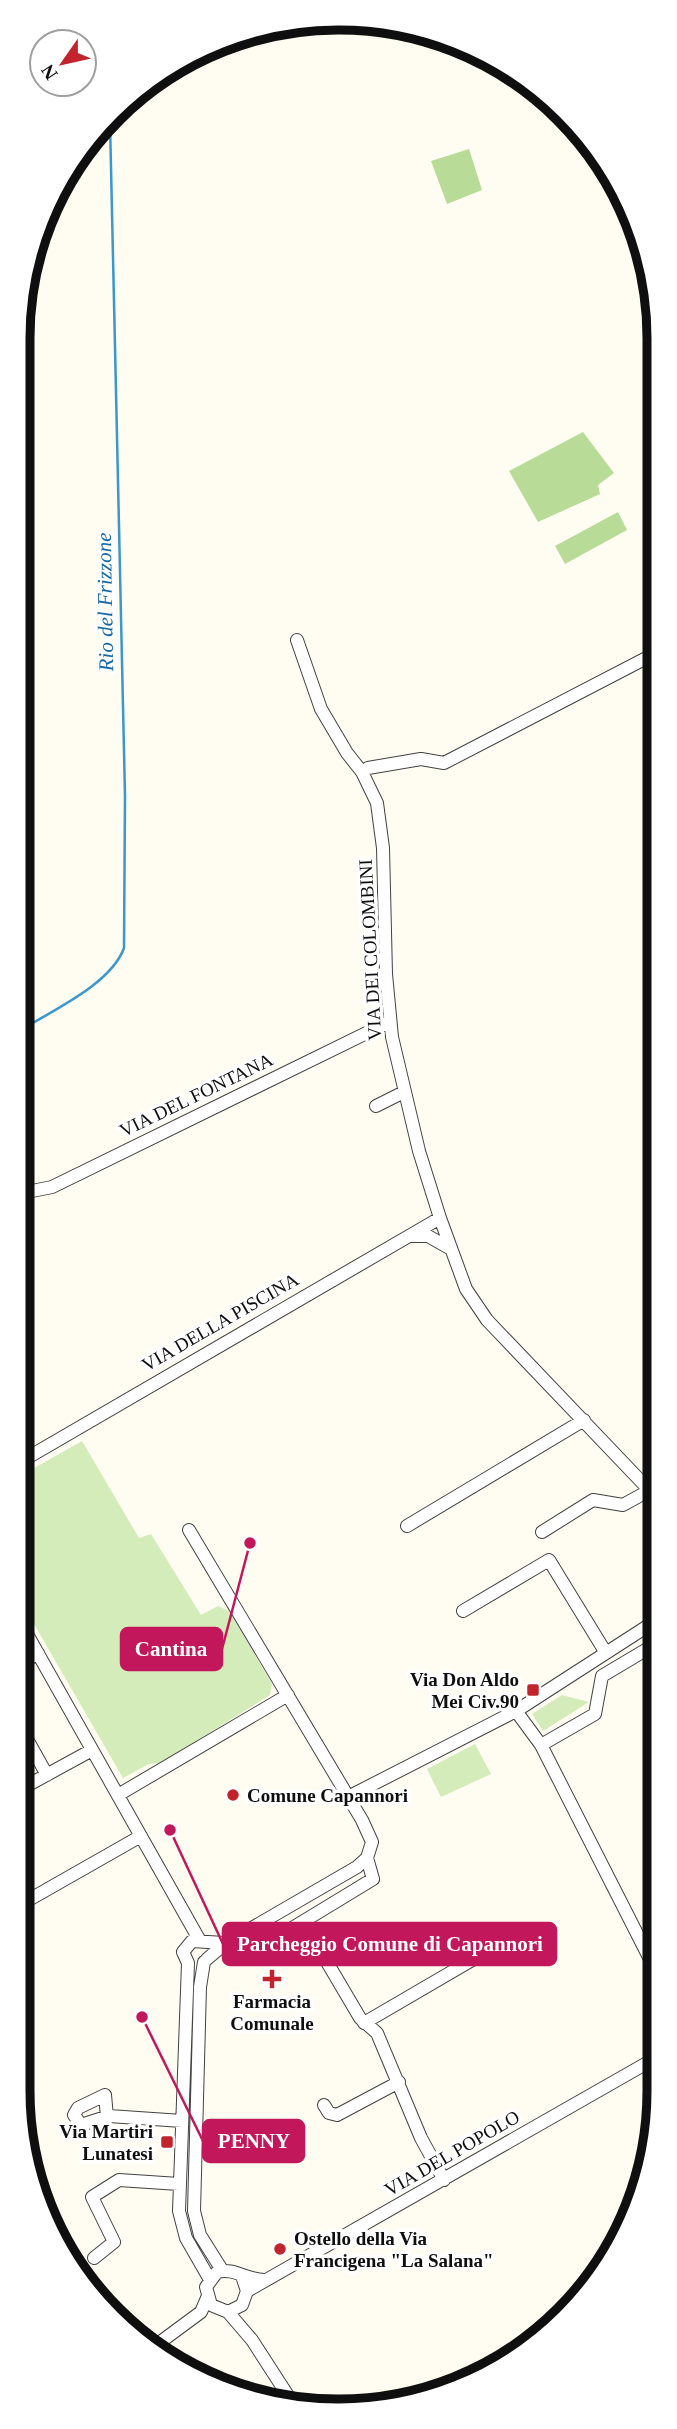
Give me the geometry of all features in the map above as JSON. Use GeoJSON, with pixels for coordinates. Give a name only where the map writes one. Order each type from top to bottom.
{"type":"FeatureCollection","features":[{"type":"Feature","properties":{"kind":"street","name":"VIA DEI COLOMBINI"},"geometry":{"type":"LineString","coordinates":[[297,640],[321,709],[346,753],[362,772],[381,818],[389,1022],[404,1092],[440,1217],[466,1289],[476,1307],[647,1488]]}},
{"type":"Feature","properties":{"kind":"street"},"geometry":{"type":"LineString","coordinates":[[362,772],[368,768],[421,759],[444,763],[647,658]]}},
{"type":"Feature","properties":{"kind":"street","name":"VIA DEL FONTANA"},"geometry":{"type":"LineString","coordinates":[[30,1190],[52,1187],[389,1022]]}},
{"type":"Feature","properties":{"kind":"street"},"geometry":{"type":"LineString","coordinates":[[376,1106],[404,1092]]}},
{"type":"Feature","properties":{"kind":"street","name":"VIA DELLA PISCINA"},"geometry":{"type":"LineString","coordinates":[[30,1456],[440,1217]]}},
{"type":"Feature","properties":{"kind":"street"},"geometry":{"type":"LineString","coordinates":[[399,1240],[415,1235],[428,1236],[451,1250]]}},
{"type":"Feature","properties":{"kind":"street"},"geometry":{"type":"LineString","coordinates":[[407,1526],[584,1420]]}},
{"type":"Feature","properties":{"kind":"street"},"geometry":{"type":"LineString","coordinates":[[542,1532],[593,1500],[624,1505],[647,1495]]}},
{"type":"Feature","properties":{"kind":"street"},"geometry":{"type":"LineString","coordinates":[[189,1530],[372,1842],[367,1858],[373,1879],[369,1883],[271,1941],[257,1925]]}},
{"type":"Feature","properties":{"kind":"street"},"geometry":{"type":"LineString","coordinates":[[463,1611],[549,1560],[606,1653]]}},
{"type":"Feature","properties":{"kind":"street"},"geometry":{"type":"LineString","coordinates":[[348,1797],[516,1712],[647,1627]]}},
{"type":"Feature","properties":{"kind":"street"},"geometry":{"type":"LineString","coordinates":[[30,1639],[184,1917],[208,1950],[200,1987],[194,2211],[201,2235],[222,2270]]}},
{"type":"Feature","properties":{"kind":"street"},"geometry":{"type":"LineString","coordinates":[[541,1745],[595,1714],[602,1676],[647,1648]]}},
{"type":"Feature","properties":{"kind":"street"},"geometry":{"type":"LineString","coordinates":[[30,1658],[38,1653]]}},
{"type":"Feature","properties":{"kind":"street"},"geometry":{"type":"LineString","coordinates":[[118,1795],[288,1695]]}},
{"type":"Feature","properties":{"kind":"street"},"geometry":{"type":"LineString","coordinates":[[516,1712],[541,1745],[647,1953]]}},
{"type":"Feature","properties":{"kind":"street"},"geometry":{"type":"LineString","coordinates":[[30,1745],[47,1774]]}},
{"type":"Feature","properties":{"kind":"street"},"geometry":{"type":"LineString","coordinates":[[30,1784],[92,1750]]}},
{"type":"Feature","properties":{"kind":"street"},"geometry":{"type":"LineString","coordinates":[[30,1899],[141,1836]]}},
{"type":"Feature","properties":{"kind":"street"},"geometry":{"type":"LineString","coordinates":[[188,1963],[196,1966],[226,1943],[367,1858]]}},
{"type":"Feature","properties":{"kind":"street"},"geometry":{"type":"LineString","coordinates":[[184,1917],[186,1945],[183,1952],[188,1963],[179,2211],[182,2229],[209,2278],[211,2303]]}},
{"type":"Feature","properties":{"kind":"street"},"geometry":{"type":"LineString","coordinates":[[304,1923],[364,2023],[377,2033],[421,2138],[444,2180]]}},
{"type":"Feature","properties":{"kind":"street"},"geometry":{"type":"LineString","coordinates":[[364,2023],[508,1939]]}},
{"type":"Feature","properties":{"kind":"street"},"geometry":{"type":"LineString","coordinates":[[186,1945],[192,1941],[226,1943]]}},
{"type":"Feature","properties":{"kind":"street","name":"VIA DEL POPOLO"},"geometry":{"type":"LineString","coordinates":[[247,2291],[647,2063]]}},
{"type":"Feature","properties":{"kind":"street"},"geometry":{"type":"LineString","coordinates":[[324,2105],[329,2113],[337,2115],[399,2082]]}},
{"type":"Feature","properties":{"kind":"street"},"geometry":{"type":"LineString","coordinates":[[107,2117],[182,2121]]}},
{"type":"Feature","properties":{"kind":"street"},"geometry":{"type":"LineString","coordinates":[[94,2258],[114,2242],[92,2197],[119,2180],[179,2184]]}},
{"type":"Feature","properties":{"kind":"street"},"geometry":{"type":"LineString","coordinates":[[179,2211],[194,2211]]}},
{"type":"Feature","properties":{"kind":"street"},"geometry":{"type":"LineString","coordinates":[[209,2278],[222,2270],[232,2271],[252,2281],[270,2280]]}},
{"type":"Feature","properties":{"kind":"street"},"geometry":{"type":"LineString","coordinates":[[242,2276],[247,2291],[242,2305],[252,2340]]}},
{"type":"Feature","properties":{"kind":"street"},"geometry":{"type":"LineString","coordinates":[[211,2303],[228,2312],[252,2340],[287,2395]]}},
{"type":"Feature","properties":{"kind":"street"},"geometry":{"type":"LineString","coordinates":[[161,2342],[211,2303]]}},
{"type":"Feature","properties":{"kind":"street"},"geometry":{"type":"LineString","coordinates":[[228,2312],[242,2305]]}},
{"type":"Feature","properties":{"kind":"green space"},"geometry":{"type":"Polygon","coordinates":[[[469,149],[482,190],[447,204],[431,161],[469,149]]]}},
{"type":"Feature","properties":{"kind":"green space"},"geometry":{"type":"Polygon","coordinates":[[[583,432],[614,473],[598,485],[600,494],[538,522],[509,471],[583,432]]]}},
{"type":"Feature","properties":{"kind":"green space"},"geometry":{"type":"Polygon","coordinates":[[[618,512],[627,530],[565,564],[555,546],[618,512]]]}},
{"type":"Feature","properties":{"kind":"green space"},"geometry":{"type":"Polygon","coordinates":[[[82,1441],[139,1538],[151,1534],[201,1615],[218,1606],[229,1611],[272,1684],[270,1695],[161,1763],[149,1764],[123,1778],[30,1617],[30,1470],[82,1441]]]}},
{"type":"Feature","properties":{"kind":"green space"},"geometry":{"type":"Polygon","coordinates":[[[562,1695],[589,1702],[543,1731],[532,1714],[562,1695]]]}},
{"type":"Feature","properties":{"kind":"green space"},"geometry":{"type":"Polygon","coordinates":[[[475,1744],[491,1774],[441,1797],[427,1769],[475,1744]]]}},
{"type":"Feature","properties":{"kind":"waterway","name":"Rio del Frizzone"},"geometry":{"type":"LineString","coordinates":[[30,1025],[94,984],[107,973],[124,948],[125,796],[110,131]]}},
{"type":"Feature","properties":{"kind":"place","name":"Cantina"},"geometry":{"type":"Point","coordinates":[250,1543]}},
{"type":"Feature","properties":{"kind":"place","name":"Via Don Aldo Mei Civ.90"},"geometry":{"type":"Point","coordinates":[533,1690]}},
{"type":"Feature","properties":{"kind":"place","name":"Comune Capannori"},"geometry":{"type":"Point","coordinates":[233,1795]}},
{"type":"Feature","properties":{"kind":"place","name":"Parcheggio Comune di Capannori"},"geometry":{"type":"Point","coordinates":[170,1830]}},
{"type":"Feature","properties":{"kind":"place","name":"Farmacia Comunale"},"geometry":{"type":"Point","coordinates":[272,1979]}},
{"type":"Feature","properties":{"kind":"place","name":"PENNY"},"geometry":{"type":"Point","coordinates":[142,2017]}},
{"type":"Feature","properties":{"kind":"place","name":"Via Martiri Lunatesi"},"geometry":{"type":"Point","coordinates":[167,2142]}},
{"type":"Feature","properties":{"kind":"place","name":"Ostello della Via Francigena \"La Salana\""},"geometry":{"type":"Point","coordinates":[280,2249]}}]}
